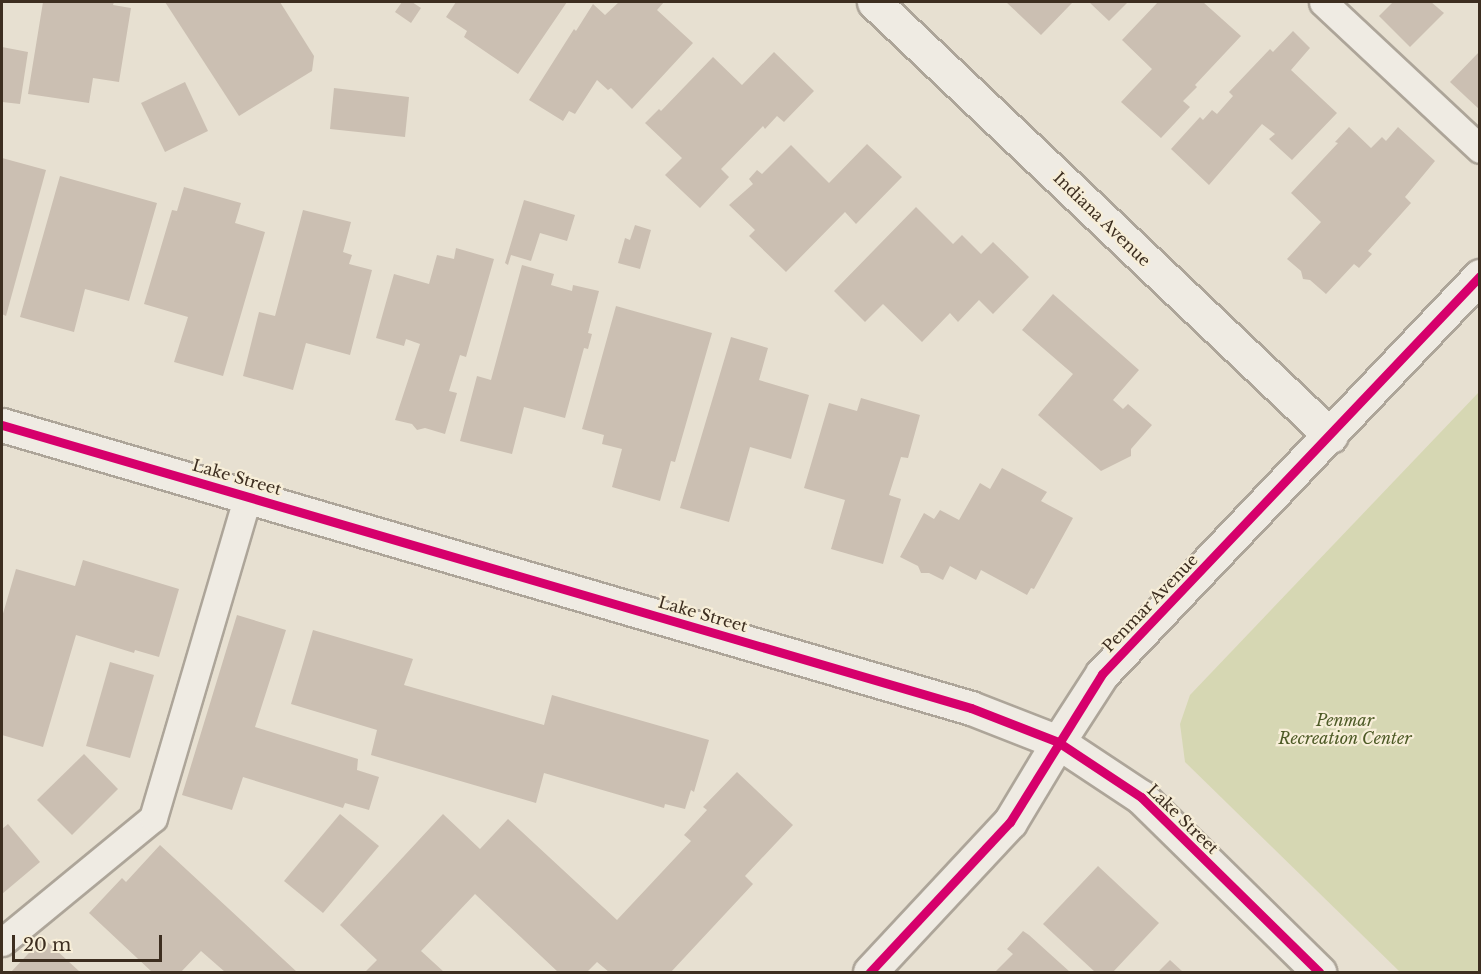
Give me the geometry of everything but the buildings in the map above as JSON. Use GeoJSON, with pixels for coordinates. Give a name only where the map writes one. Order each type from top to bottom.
{"type":"FeatureCollection","features":[{"type":"Feature","properties":{"kind":"street","name":"Indiana Avenue"},"geometry":{"type":"LineString","coordinates":[[874,2],[1331,436]]}},
{"type":"Feature","properties":{"kind":"street","name":"Penmar Avenue"},"geometry":{"type":"LineString","coordinates":[[870,972],[1010,822],[1102,674],[1331,436],[1479,276]]}},
{"type":"Feature","properties":{"kind":"street","name":"Lake Street"},"geometry":{"type":"LineString","coordinates":[[2,425],[971,708],[1058,742],[1140,797],[1319,972]]}},
{"type":"Feature","properties":{"kind":"lane"},"geometry":{"type":"LineString","coordinates":[[1323,2],[1479,150]]}},
{"type":"Feature","properties":{"kind":"lane"},"geometry":{"type":"LineString","coordinates":[[2,942],[153,818],[248,496]]}},
{"type":"Feature","properties":{"kind":"green space","name":"Penmar Recreation Center"},"geometry":{"type":"Polygon","coordinates":[[[1479,392],[1479,972],[1400,972],[1185,762],[1180,724],[1190,695],[1479,392]]]}},
{"type":"Feature","properties":{"kind":"cycle path"},"geometry":{"type":"LineString","coordinates":[[870,972],[1010,822],[1102,674],[1480,276]]}},
{"type":"Feature","properties":{"kind":"cycle path"},"geometry":{"type":"LineString","coordinates":[[2,425],[971,708],[1058,742],[1141,797],[1319,972]]}}]}
